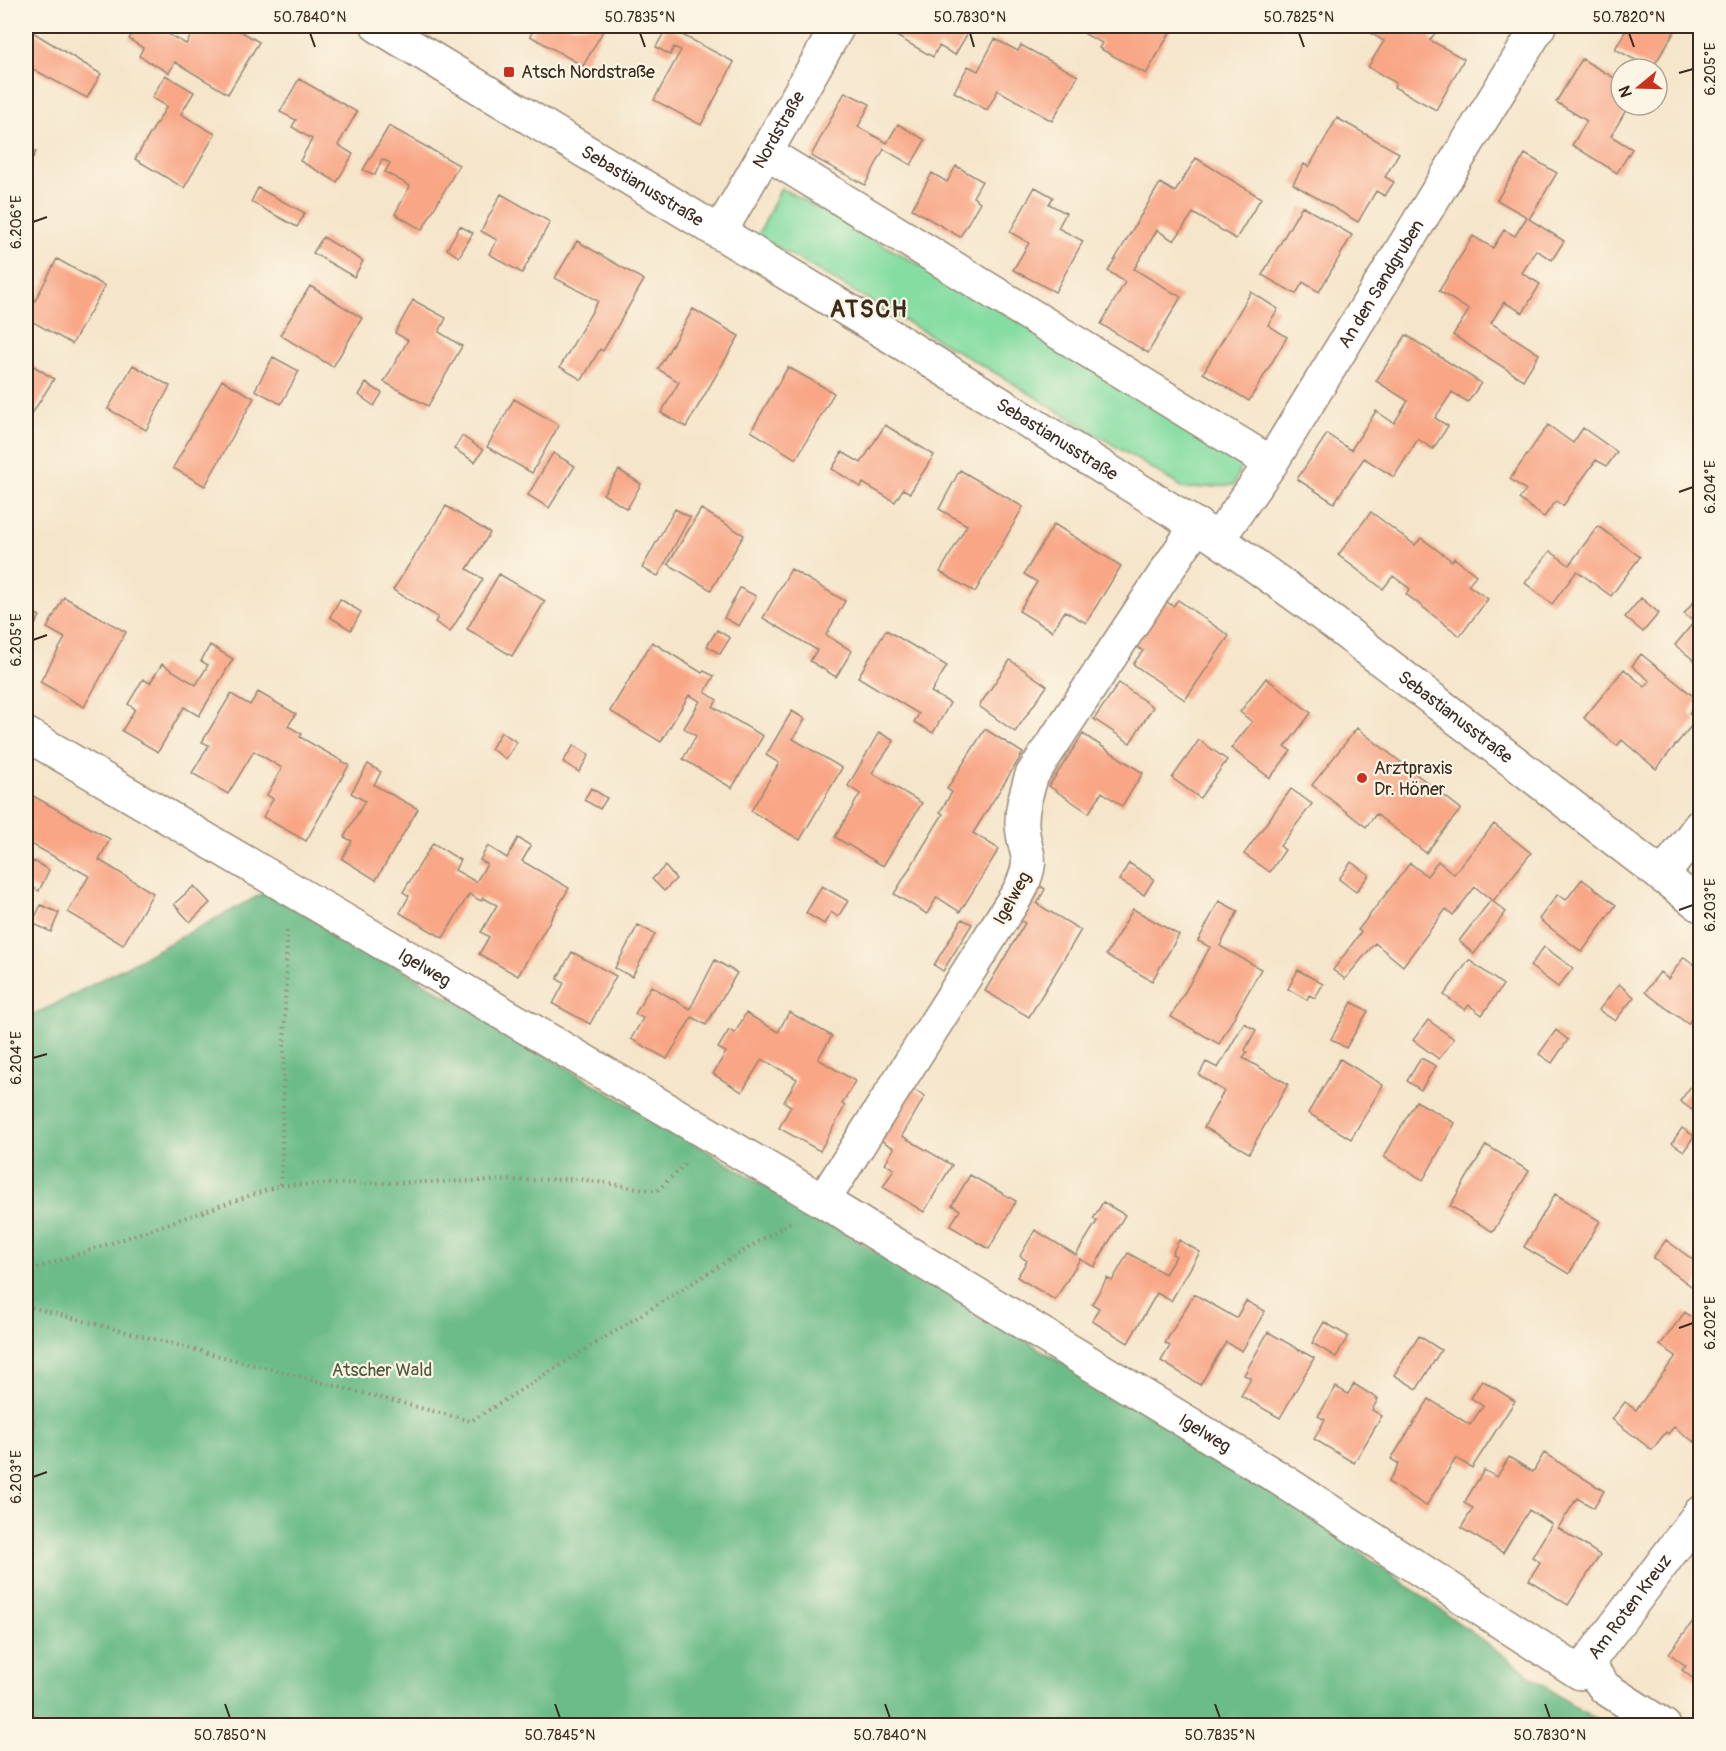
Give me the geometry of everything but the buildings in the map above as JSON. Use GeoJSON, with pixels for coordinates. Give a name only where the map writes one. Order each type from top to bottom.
{"type":"FeatureCollection","features":[{"type":"Feature","properties":{"kind":"street","name":"Sebastianusstraße"},"geometry":{"type":"LineString","coordinates":[[378,26],[720,232],[1208,532],[1328,620],[1701,905]]}},
{"type":"Feature","properties":{"kind":"street","name":"Nordstraße"},"geometry":{"type":"LineString","coordinates":[[720,232],[838,26]]}},
{"type":"Feature","properties":{"kind":"street","name":"An den Sandgruben"},"geometry":{"type":"LineString","coordinates":[[1208,532],[1271,463],[1539,26]]}},
{"type":"Feature","properties":{"kind":"street"},"geometry":{"type":"LineString","coordinates":[[765,152],[1271,463]]}},
{"type":"Feature","properties":{"kind":"street","name":"Igelweg"},"geometry":{"type":"LineString","coordinates":[[824,1201],[1020,890],[1030,867],[1022,826],[1024,801],[1032,775],[1208,532]]}},
{"type":"Feature","properties":{"kind":"street","name":"Igelweg"},"geometry":{"type":"LineString","coordinates":[[26,734],[824,1201],[1258,1465],[1584,1669],[1605,1688],[1664,1725]]}},
{"type":"Feature","properties":{"kind":"street"},"geometry":{"type":"LineString","coordinates":[[1662,876],[1701,826]]}},
{"type":"Feature","properties":{"kind":"street","name":"Am Roten Kreuz"},"geometry":{"type":"LineString","coordinates":[[1584,1669],[1701,1513]]}},
{"type":"Feature","properties":{"kind":"path"},"geometry":{"type":"LineString","coordinates":[[281,1185],[288,887]]}},
{"type":"Feature","properties":{"kind":"path"},"geometry":{"type":"LineString","coordinates":[[26,1272],[281,1185],[578,1179],[657,1191],[714,1137]]}},
{"type":"Feature","properties":{"kind":"path"},"geometry":{"type":"LineString","coordinates":[[26,1306],[471,1421],[824,1201]]}},
{"type":"Feature","properties":{"kind":"green space"},"geometry":{"type":"Polygon","coordinates":[[[781,188],[1058,342],[1244,455],[1234,485],[1185,489],[1011,382],[758,236],[781,188]]]}},
{"type":"Feature","properties":{"kind":"green space","name":"Atscher Wald"},"geometry":{"type":"Polygon","coordinates":[[[269,890],[1271,1487],[1580,1711],[1609,1725],[26,1725],[26,1017],[54,1005],[269,890]]]}},
{"type":"Feature","properties":{"kind":"place","name":"Atsch Nordstraße"},"geometry":{"type":"Point","coordinates":[509,72]}},
{"type":"Feature","properties":{"kind":"place","name":"Arztpraxis Dr. Höner"},"geometry":{"type":"Point","coordinates":[1362,778]}},
{"type":"Feature","properties":{"kind":"district","name":"ATSCH"},"geometry":{"type":"Point","coordinates":[869,309]}}]}
